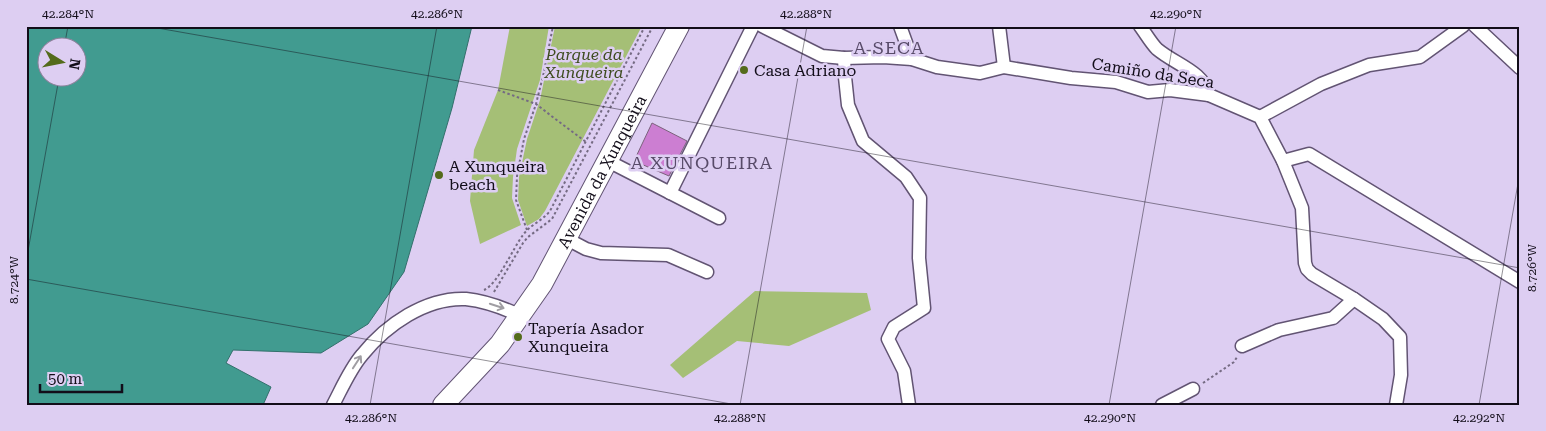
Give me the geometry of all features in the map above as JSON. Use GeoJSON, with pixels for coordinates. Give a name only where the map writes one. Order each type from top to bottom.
{"type":"FeatureCollection","features":[{"type":"Feature","properties":{"kind":"main road","name":"Avenida da Xunqueira"},"geometry":{"type":"LineString","coordinates":[[443,405],[500,344],[542,284],[567,239],[606,160],[679,26]]}},
{"type":"Feature","properties":{"kind":"street"},"geometry":{"type":"LineString","coordinates":[[670,193],[753,26]]}},
{"type":"Feature","properties":{"kind":"street","name":"Camiño da Seca"},"geometry":{"type":"LineString","coordinates":[[762,26],[822,56],[912,59],[937,67],[980,72],[1004,67],[1071,78],[1116,82],[1148,92],[1170,90],[1209,96],[1260,117]]}},
{"type":"Feature","properties":{"kind":"street"},"geometry":{"type":"LineString","coordinates":[[900,26],[912,59]]}},
{"type":"Feature","properties":{"kind":"street"},"geometry":{"type":"LineString","coordinates":[[999,26],[1004,67]]}},
{"type":"Feature","properties":{"kind":"street"},"geometry":{"type":"LineString","coordinates":[[1140,26],[1155,47],[1200,78],[1206,85],[1209,96]]}},
{"type":"Feature","properties":{"kind":"street"},"geometry":{"type":"LineString","coordinates":[[1396,405],[1401,374],[1400,337],[1382,319],[1307,269],[1305,263],[1302,208],[1283,161],[1260,117],[1321,84],[1369,65],[1420,56],[1463,26]]}},
{"type":"Feature","properties":{"kind":"street"},"geometry":{"type":"LineString","coordinates":[[1475,26],[1520,68]]}},
{"type":"Feature","properties":{"kind":"street"},"geometry":{"type":"LineString","coordinates":[[844,58],[844,78],[848,105],[863,141],[906,177],[920,198],[919,258],[924,308],[894,327],[888,339],[904,371],[909,405]]}},
{"type":"Feature","properties":{"kind":"street"},"geometry":{"type":"LineString","coordinates":[[1283,161],[1309,154],[1520,282]]}},
{"type":"Feature","properties":{"kind":"street"},"geometry":{"type":"LineString","coordinates":[[606,160],[720,218]]}},
{"type":"Feature","properties":{"kind":"street"},"geometry":{"type":"LineString","coordinates":[[567,239],[586,249],[601,253],[668,255],[707,272]]}},
{"type":"Feature","properties":{"kind":"street"},"geometry":{"type":"LineString","coordinates":[[333,405],[361,356],[382,333],[414,312],[430,305],[466,299],[483,302],[521,316]]}},
{"type":"Feature","properties":{"kind":"street"},"geometry":{"type":"LineString","coordinates":[[1242,346],[1279,330],[1333,318],[1354,299]]}},
{"type":"Feature","properties":{"kind":"street"},"geometry":{"type":"LineString","coordinates":[[1162,405],[1193,389]]}},
{"type":"Feature","properties":{"kind":"path"},"geometry":{"type":"LineString","coordinates":[[527,230],[516,200],[517,176],[524,139],[536,104],[553,26]]}},
{"type":"Feature","properties":{"kind":"path"},"geometry":{"type":"LineString","coordinates":[[478,290],[483,291],[494,282],[527,230],[544,218],[550,211],[645,26]]}},
{"type":"Feature","properties":{"kind":"path"},"geometry":{"type":"LineString","coordinates":[[491,294],[528,236],[552,219],[652,26]]}},
{"type":"Feature","properties":{"kind":"path"},"geometry":{"type":"LineString","coordinates":[[498,90],[536,104],[586,142]]}},
{"type":"Feature","properties":{"kind":"path"},"geometry":{"type":"LineString","coordinates":[[1193,389],[1234,362],[1242,346]]}},
{"type":"Feature","properties":{"kind":"green space"},"geometry":{"type":"Polygon","coordinates":[[[510,26],[549,26],[540,80],[517,149],[513,177],[512,198],[521,225],[480,244],[470,201],[474,150],[498,90],[510,26]]]}},
{"type":"Feature","properties":{"kind":"green space","name":"Parque da Xunqueira"},"geometry":{"type":"Polygon","coordinates":[[[555,26],[642,26],[545,211],[539,219],[527,226],[518,200],[519,177],[527,139],[540,100],[555,26]]]}},
{"type":"Feature","properties":{"kind":"green space"},"geometry":{"type":"Polygon","coordinates":[[[755,291],[867,293],[871,310],[789,346],[737,341],[683,378],[670,365],[755,291]]]}},
{"type":"Feature","properties":{"kind":"shaded area"},"geometry":{"type":"Polygon","coordinates":[[[26,26],[472,26],[452,108],[404,272],[368,324],[321,353],[233,350],[226,363],[271,387],[263,405],[26,405],[26,26]]]}},
{"type":"Feature","properties":{"kind":"building"},"geometry":{"type":"Polygon","coordinates":[[[652,123],[687,141],[669,176],[634,161],[652,123]]]}},
{"type":"Feature","properties":{"kind":"place","name":"Casa Adriano"},"geometry":{"type":"Point","coordinates":[744,70]}},
{"type":"Feature","properties":{"kind":"place","name":"A Xunqueira beach"},"geometry":{"type":"Point","coordinates":[439,175]}},
{"type":"Feature","properties":{"kind":"place","name":"Tapería Asador Xunqueira"},"geometry":{"type":"Point","coordinates":[518,337]}},
{"type":"Feature","properties":{"kind":"district","name":"A SECA"},"geometry":{"type":"Point","coordinates":[889,47]}},
{"type":"Feature","properties":{"kind":"district","name":"A XUNQUEIRA"},"geometry":{"type":"Point","coordinates":[702,162]}}]}
